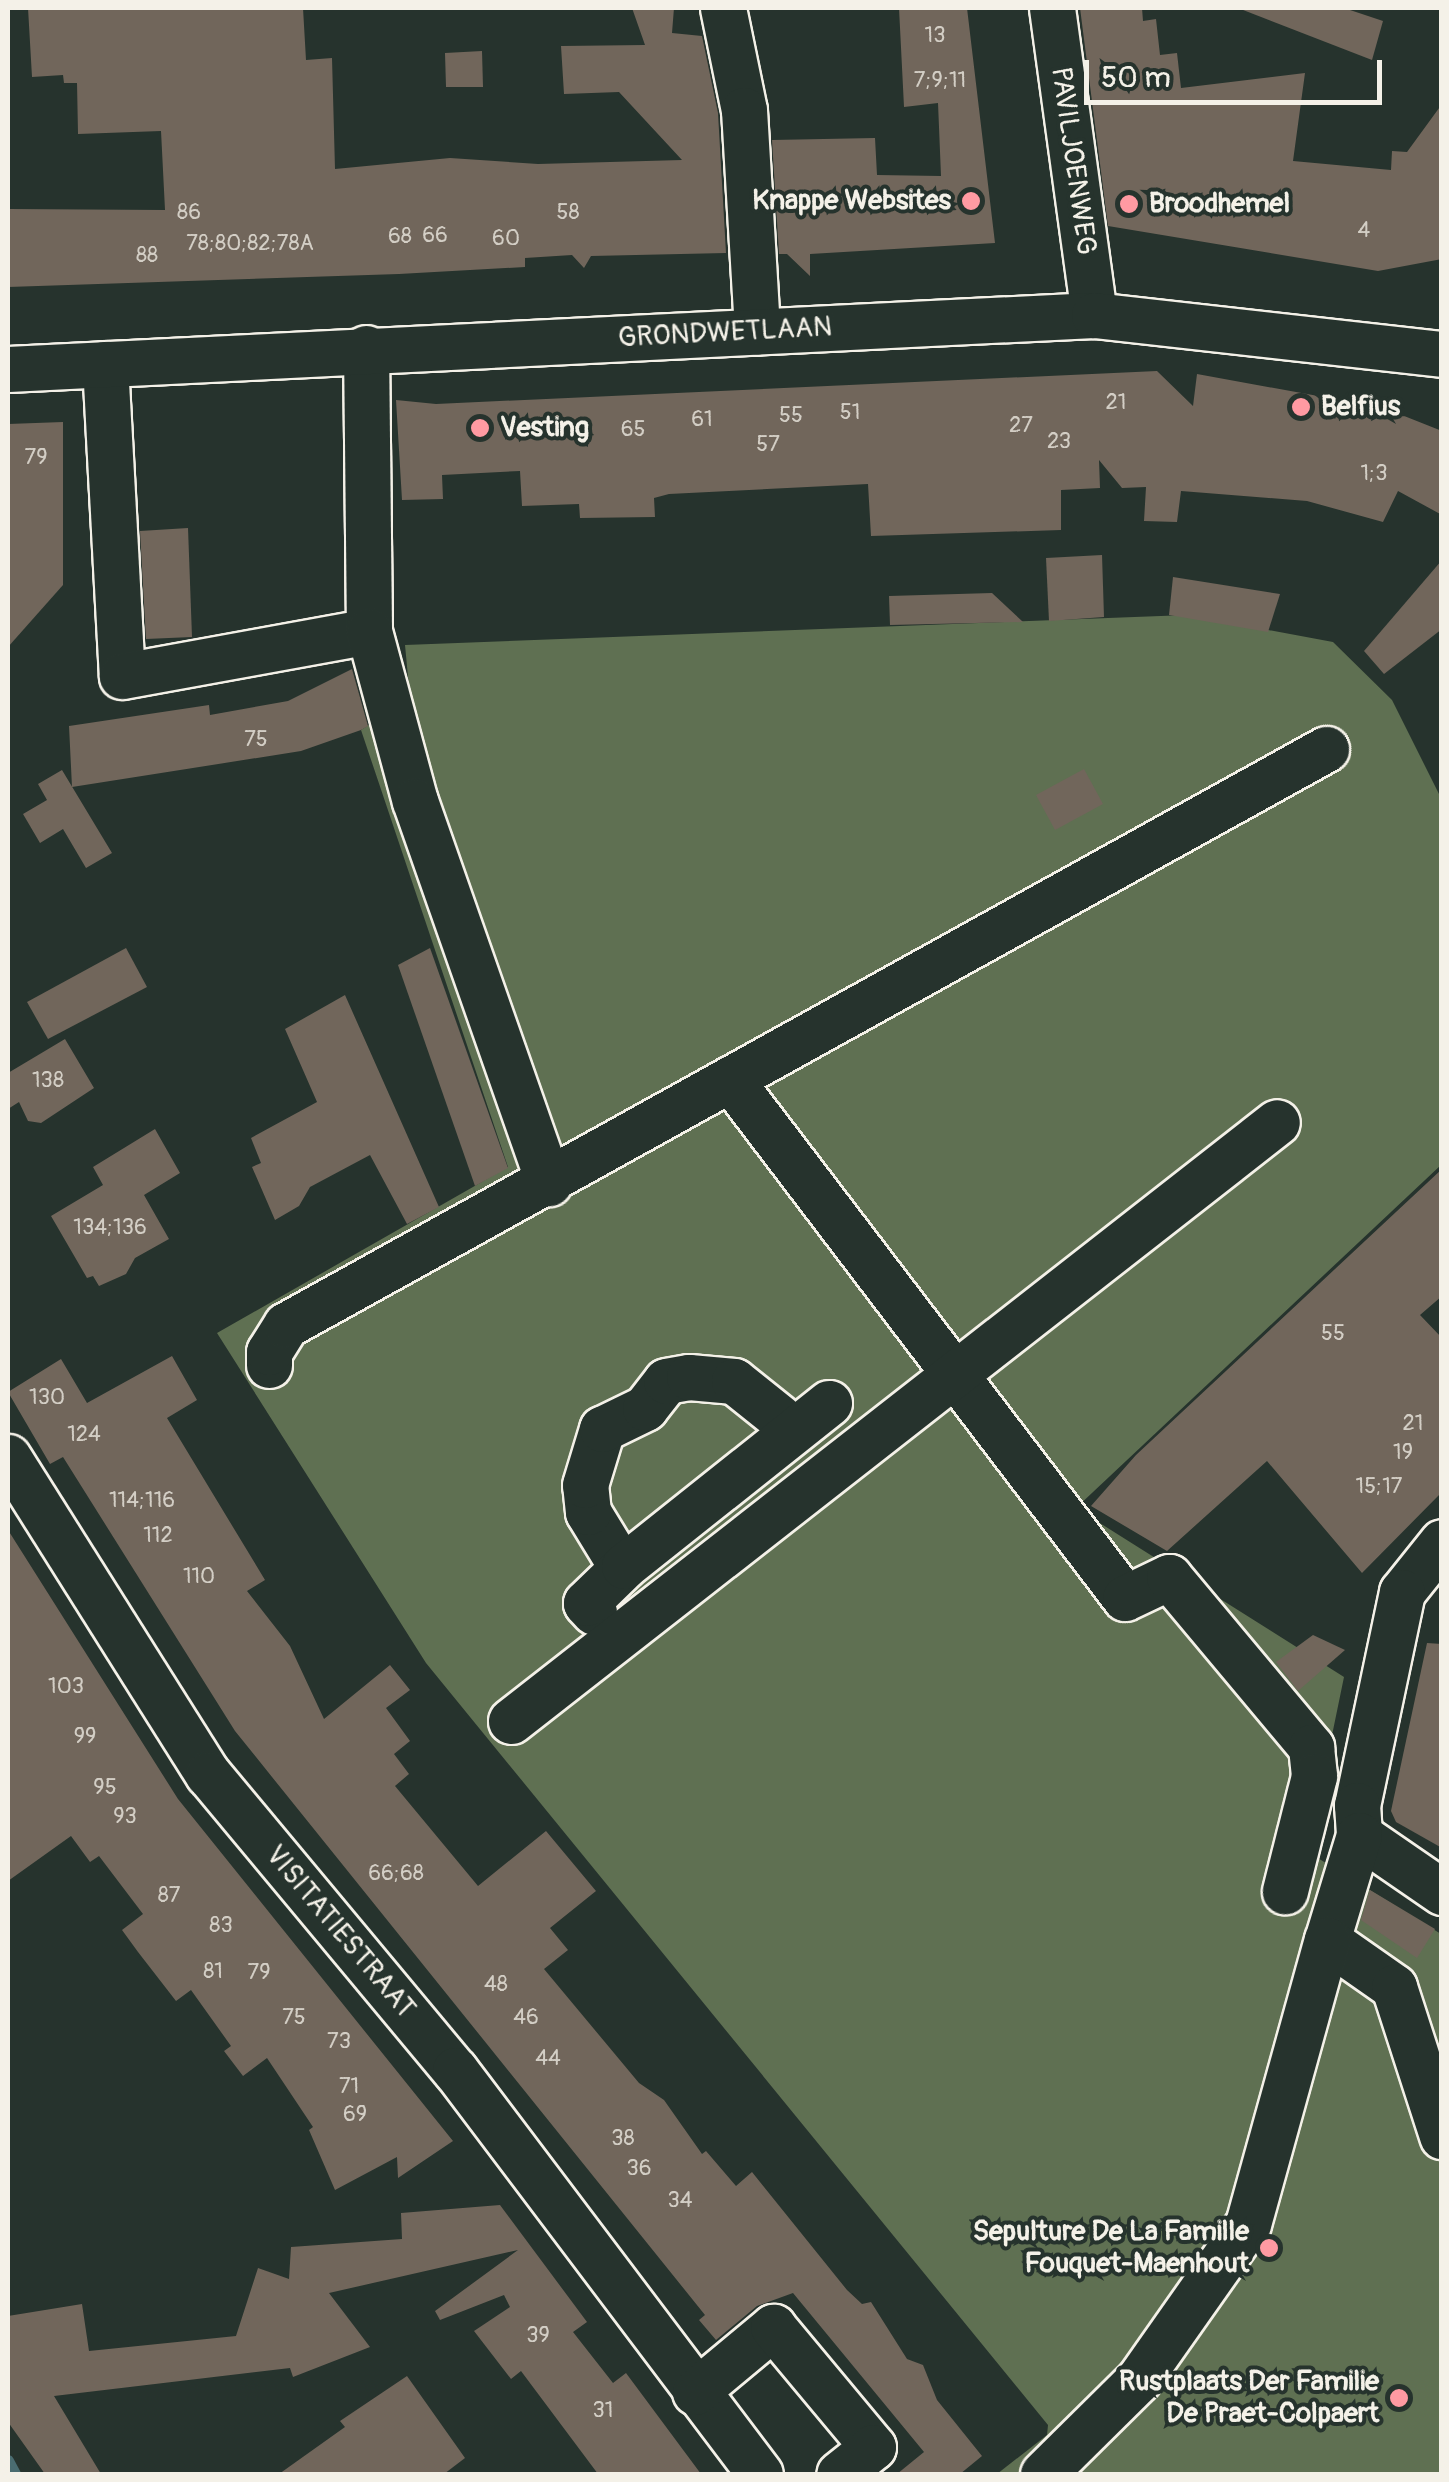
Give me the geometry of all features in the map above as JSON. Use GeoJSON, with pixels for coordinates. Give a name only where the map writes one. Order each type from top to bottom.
{"type":"FeatureCollection","features":[{"type":"Feature","properties":{"kind":"street"},"geometry":{"type":"LineString","coordinates":[[723,8],[744,110],[757,332]]}},
{"type":"Feature","properties":{"kind":"street","name":"PAVILJOENWEG"},"geometry":{"type":"LineString","coordinates":[[1052,8],[1094,315]]}},
{"type":"Feature","properties":{"kind":"street","name":"GRONDWETLAAN"},"geometry":{"type":"LineString","coordinates":[[8,368],[1094,315],[1429,345]]}},
{"type":"Feature","properties":{"kind":"street"},"geometry":{"type":"LineString","coordinates":[[366,348],[369,632],[415,801],[548,1183]]}},
{"type":"Feature","properties":{"kind":"street"},"geometry":{"type":"LineString","coordinates":[[106,364],[122,676],[369,632]]}},
{"type":"Feature","properties":{"kind":"street"},"geometry":{"type":"LineString","coordinates":[[268,1365],[268,1352],[286,1325],[1326,749]]}},
{"type":"Feature","properties":{"kind":"street"},"geometry":{"type":"LineString","coordinates":[[730,1080],[1125,1598],[1169,1577],[1312,1747],[1314,1776],[1285,1891]]}},
{"type":"Feature","properties":{"kind":"street"},"geometry":{"type":"LineString","coordinates":[[511,1721],[715,1529],[951,1372],[1277,1122]]}},
{"type":"Feature","properties":{"kind":"street"},"geometry":{"type":"LineString","coordinates":[[619,1560],[588,1512],[584,1485],[602,1429],[645,1408],[666,1381],[689,1377],[734,1381],[786,1426]]}},
{"type":"Feature","properties":{"kind":"street"},"geometry":{"type":"LineString","coordinates":[[608,1628],[586,1603],[619,1560],[715,1529],[786,1426],[829,1403]]}},
{"type":"Feature","properties":{"kind":"street","name":"VISITATIESTRAAT"},"geometry":{"type":"LineString","coordinates":[[8,1457],[208,1774],[455,2070],[694,2392],[760,2474]]}},
{"type":"Feature","properties":{"kind":"street"},"geometry":{"type":"LineString","coordinates":[[1043,2474],[1139,2380],[1248,2224],[1359,1836],[1357,1805],[1402,1592],[1442,1542]]}},
{"type":"Feature","properties":{"kind":"street"},"geometry":{"type":"LineString","coordinates":[[1359,1836],[1442,1892]]}},
{"type":"Feature","properties":{"kind":"street"},"geometry":{"type":"LineString","coordinates":[[1327,1940],[1394,1987],[1442,2136]]}},
{"type":"Feature","properties":{"kind":"street"},"geometry":{"type":"LineString","coordinates":[[694,2392],[773,2327],[872,2447],[839,2474]]}},
{"type":"Feature","properties":{"kind":"green space"},"geometry":{"type":"Polygon","coordinates":[[[1187,615],[1333,642],[1392,700],[1441,798],[1441,1165],[1076,1508],[1344,1677],[1308,1852],[1441,1934],[1441,2474],[997,2474],[1047,2435],[1048,2425],[426,1663],[217,1333],[508,1167],[361,730],[410,698],[405,645],[1187,615]]]}},
{"type":"Feature","properties":{"kind":"building"},"geometry":{"type":"Polygon","coordinates":[[[28,8],[303,8],[306,60],[332,58],[335,169],[450,158],[538,164],[682,160],[619,92],[564,94],[561,46],[645,45],[632,8],[674,8],[672,33],[702,36],[718,113],[726,253],[591,256],[584,268],[572,255],[525,258],[525,267],[8,287],[8,209],[165,210],[161,131],[78,134],[77,83],[64,83],[63,75],[32,77],[28,8]]]}},
{"type":"Feature","properties":{"kind":"building"},"geometry":{"type":"Polygon","coordinates":[[[899,8],[967,8],[995,243],[810,254],[810,276],[787,254],[779,254],[772,140],[875,138],[877,175],[941,176],[938,103],[904,107],[899,8]]]}},
{"type":"Feature","properties":{"kind":"building"},"geometry":{"type":"Polygon","coordinates":[[[1080,8],[1142,8],[1143,21],[1156,19],[1160,55],[1177,53],[1181,88],[1305,73],[1293,161],[1391,170],[1392,151],[1407,152],[1442,104],[1442,259],[1378,271],[1108,226],[1080,8]]]}},
{"type":"Feature","properties":{"kind":"building"},"geometry":{"type":"Polygon","coordinates":[[[1238,8],[1344,8],[1383,21],[1372,60],[1238,8]]]}},
{"type":"Feature","properties":{"kind":"building"},"geometry":{"type":"Polygon","coordinates":[[[482,51],[483,87],[446,87],[445,53],[482,51]]]}},
{"type":"Feature","properties":{"kind":"building"},"geometry":{"type":"Polygon","coordinates":[[[1157,371],[1193,406],[1197,374],[1384,408],[1442,431],[1442,515],[1398,491],[1383,522],[1307,501],[1181,491],[1177,522],[1144,521],[1146,487],[1122,488],[1099,460],[1100,488],[1061,490],[1061,530],[871,536],[868,484],[669,494],[654,498],[655,517],[580,518],[579,504],[522,506],[520,471],[442,475],[443,499],[402,500],[396,400],[436,404],[1157,371]]]}},
{"type":"Feature","properties":{"kind":"building"},"geometry":{"type":"Polygon","coordinates":[[[63,422],[63,585],[8,647],[8,424],[63,422]]]}},
{"type":"Feature","properties":{"kind":"building"},"geometry":{"type":"Polygon","coordinates":[[[188,528],[192,637],[146,639],[140,531],[188,528]]]}},
{"type":"Feature","properties":{"kind":"building"},"geometry":{"type":"Polygon","coordinates":[[[1102,555],[1104,617],[1049,621],[1046,558],[1102,555]]]}},
{"type":"Feature","properties":{"kind":"building"},"geometry":{"type":"Polygon","coordinates":[[[1442,560],[1442,629],[1384,674],[1364,651],[1442,560]]]}},
{"type":"Feature","properties":{"kind":"building"},"geometry":{"type":"Polygon","coordinates":[[[1173,577],[1280,594],[1268,632],[1169,615],[1173,577]]]}},
{"type":"Feature","properties":{"kind":"building"},"geometry":{"type":"Polygon","coordinates":[[[992,593],[1023,622],[890,625],[889,596],[992,593]]]}},
{"type":"Feature","properties":{"kind":"building"},"geometry":{"type":"Polygon","coordinates":[[[352,669],[368,726],[361,730],[301,751],[72,787],[69,726],[209,705],[210,715],[288,701],[352,669]]]}},
{"type":"Feature","properties":{"kind":"building"},"geometry":{"type":"Polygon","coordinates":[[[1084,769],[1103,804],[1055,830],[1036,795],[1084,769]]]}},
{"type":"Feature","properties":{"kind":"building"},"geometry":{"type":"Polygon","coordinates":[[[62,770],[112,853],[86,868],[63,829],[40,843],[23,814],[47,800],[38,784],[62,770]]]}},
{"type":"Feature","properties":{"kind":"building"},"geometry":{"type":"Polygon","coordinates":[[[126,948],[147,987],[48,1039],[27,1002],[126,948]]]}},
{"type":"Feature","properties":{"kind":"building"},"geometry":{"type":"Polygon","coordinates":[[[430,948],[508,1168],[475,1186],[398,965],[430,948]]]}},
{"type":"Feature","properties":{"kind":"building"},"geometry":{"type":"Polygon","coordinates":[[[345,995],[439,1207],[407,1224],[370,1155],[310,1187],[299,1206],[275,1220],[252,1167],[261,1163],[251,1138],[317,1102],[285,1029],[345,995]]]}},
{"type":"Feature","properties":{"kind":"building"},"geometry":{"type":"Polygon","coordinates":[[[65,1039],[94,1088],[41,1123],[28,1121],[19,1102],[8,1109],[8,1073],[65,1039]]]}},
{"type":"Feature","properties":{"kind":"building"},"geometry":{"type":"Polygon","coordinates":[[[155,1129],[180,1173],[144,1195],[169,1239],[135,1258],[126,1274],[99,1286],[93,1276],[87,1278],[51,1216],[103,1185],[93,1167],[155,1129]]]}},
{"type":"Feature","properties":{"kind":"building"},"geometry":{"type":"Polygon","coordinates":[[[1442,1169],[1442,1296],[1420,1315],[1442,1338],[1442,1492],[1362,1573],[1267,1461],[1167,1551],[1091,1506],[1136,1455],[1442,1169]]]}},
{"type":"Feature","properties":{"kind":"building"},"geometry":{"type":"Polygon","coordinates":[[[172,1356],[197,1400],[167,1418],[265,1580],[247,1591],[290,1646],[324,1719],[390,1665],[410,1690],[386,1708],[410,1741],[394,1754],[409,1774],[395,1786],[478,1886],[546,1831],[596,1891],[550,1928],[568,1950],[544,1969],[639,2083],[664,2100],[702,2154],[706,2151],[736,2186],[752,2172],[847,2290],[862,2304],[871,2302],[907,2359],[923,2365],[937,2400],[982,2456],[960,2474],[897,2474],[924,2452],[793,2293],[757,2306],[716,2340],[699,2320],[705,2315],[235,1731],[63,1457],[50,1464],[8,1392],[61,1359],[87,1403],[172,1356]]]}},
{"type":"Feature","properties":{"kind":"building"},"geometry":{"type":"Polygon","coordinates":[[[8,1530],[178,1799],[453,2141],[398,2178],[397,2157],[335,2190],[309,2130],[313,2127],[267,2058],[243,2076],[224,2051],[231,2046],[191,1990],[176,2001],[122,1930],[143,1914],[99,1856],[90,1862],[71,1836],[8,1881],[8,1530]]]}},
{"type":"Feature","properties":{"kind":"building"},"geometry":{"type":"Polygon","coordinates":[[[1313,1635],[1345,1650],[1298,1691],[1276,1662],[1313,1635]]]}},
{"type":"Feature","properties":{"kind":"building"},"geometry":{"type":"Polygon","coordinates":[[[1427,1643],[1442,1644],[1442,1848],[1396,1822],[1391,1811],[1427,1643]]]}},
{"type":"Feature","properties":{"kind":"building"},"geometry":{"type":"Polygon","coordinates":[[[1370,1890],[1435,1929],[1417,1958],[1361,1920],[1370,1890]]]}},
{"type":"Feature","properties":{"kind":"building"},"geometry":{"type":"Polygon","coordinates":[[[500,2205],[587,2322],[573,2332],[613,2383],[626,2373],[701,2474],[598,2474],[521,2371],[511,2379],[474,2331],[510,2307],[504,2295],[440,2320],[435,2311],[518,2250],[329,2293],[370,2347],[293,2377],[290,2368],[54,2396],[101,2474],[45,2474],[8,2422],[8,2316],[82,2304],[89,2351],[236,2336],[258,2268],[289,2279],[291,2247],[402,2239],[401,2213],[500,2205]]]}},
{"type":"Feature","properties":{"kind":"building"},"geometry":{"type":"Polygon","coordinates":[[[407,2376],[465,2458],[444,2474],[279,2474],[345,2427],[340,2421],[407,2376]]]}},
{"type":"Feature","properties":{"kind":"waterway"},"geometry":{"type":"LineString","coordinates":[[8,2461],[15,2474]]}},
{"type":"Feature","properties":{"kind":"place","name":"Knappe Websites"},"geometry":{"type":"Point","coordinates":[971,201]}},
{"type":"Feature","properties":{"kind":"place","name":"Broodhemel"},"geometry":{"type":"Point","coordinates":[1129,204]}},
{"type":"Feature","properties":{"kind":"place","name":"Belfius"},"geometry":{"type":"Point","coordinates":[1301,407]}},
{"type":"Feature","properties":{"kind":"place","name":"Vesting"},"geometry":{"type":"Point","coordinates":[480,428]}},
{"type":"Feature","properties":{"kind":"place","name":"Sepulture De La Famille Fouquet-Maenhout"},"geometry":{"type":"Point","coordinates":[1269,2248]}},
{"type":"Feature","properties":{"kind":"place","name":"Rustplaats Der Familie De Praet-Colpaert"},"geometry":{"type":"Point","coordinates":[1399,2398]}}]}
